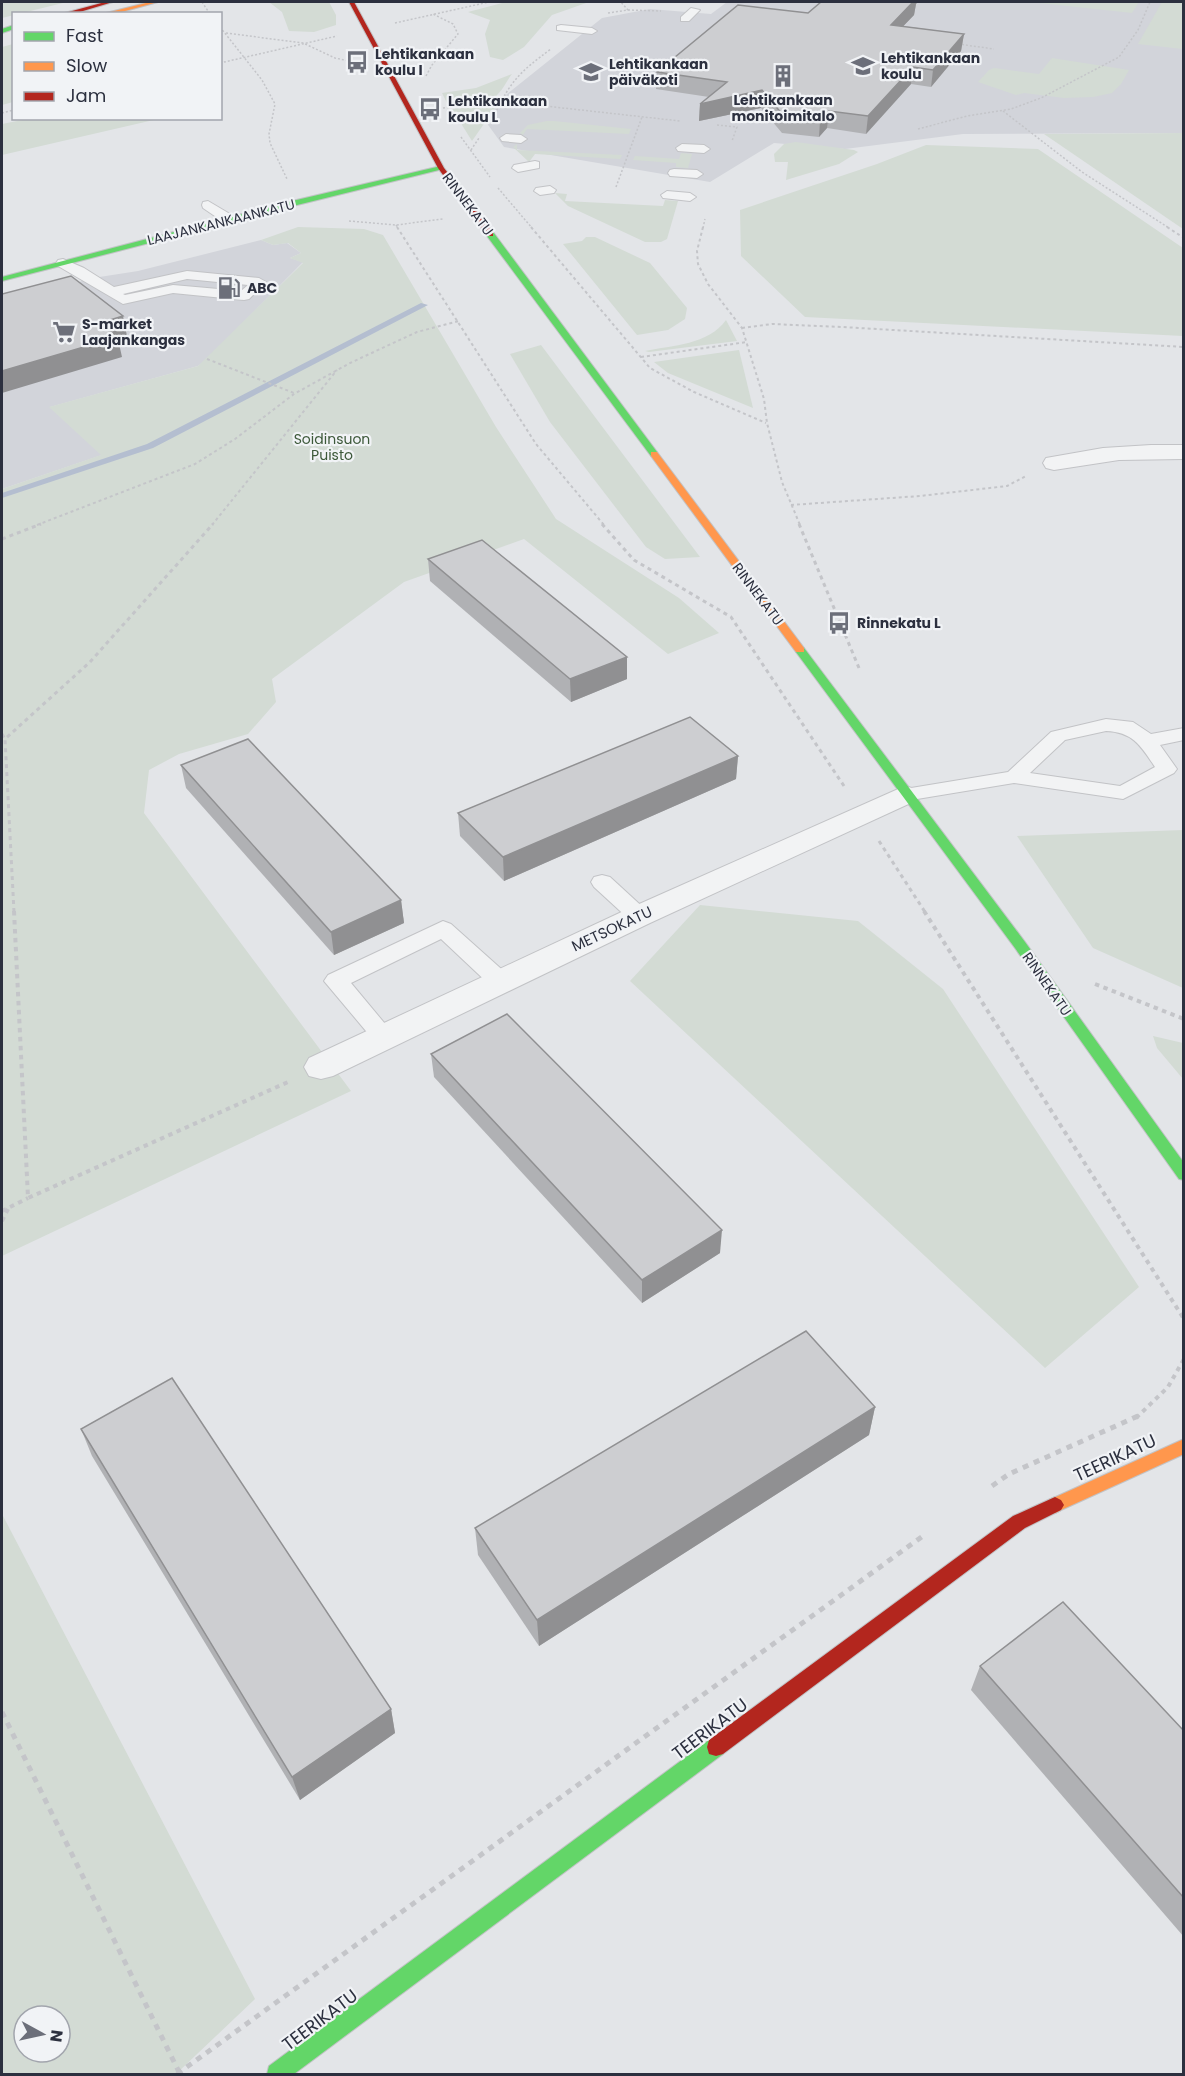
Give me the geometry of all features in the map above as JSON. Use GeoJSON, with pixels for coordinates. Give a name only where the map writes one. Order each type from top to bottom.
{"type":"FeatureCollection","features":[{"type":"Feature","properties":{"kind":"main road"},"geometry":{"type":"LineString","coordinates":[[72,12],[110,2]]}},
{"type":"Feature","properties":{"kind":"main road"},"geometry":{"type":"LineString","coordinates":[[113,12],[155,2]]}},
{"type":"Feature","properties":{"kind":"main road","name":"RINNEKATU"},"geometry":{"type":"LineString","coordinates":[[351,2],[441,168],[829,687],[905,795],[1020,945],[1184,1175]]}},
{"type":"Feature","properties":{"kind":"main road"},"geometry":{"type":"LineString","coordinates":[[359,15],[365,10],[367,2]]}},
{"type":"Feature","properties":{"kind":"main road","name":"LAAJANKANKAANKATU"},"geometry":{"type":"LineString","coordinates":[[2,279],[291,204],[441,168]]}},
{"type":"Feature","properties":{"kind":"main road","name":"TEERIKATU"},"geometry":{"type":"LineString","coordinates":[[277,2074],[1019,1521],[1184,1446]]}},
{"type":"Feature","properties":{"kind":"street"},"geometry":{"type":"LineString","coordinates":[[1054,463],[1100,453],[1150,450],[1184,452]]}},
{"type":"Feature","properties":{"kind":"street","name":"METSOKATU"},"geometry":{"type":"LineString","coordinates":[[321,1067],[639,916],[905,795]]}},
{"type":"Feature","properties":{"kind":"lane"},"geometry":{"type":"LineString","coordinates":[[685,19],[695,10]]}},
{"type":"Feature","properties":{"kind":"lane"},"geometry":{"type":"LineString","coordinates":[[561,28],[592,31]]}},
{"type":"Feature","properties":{"kind":"lane"},"geometry":{"type":"LineString","coordinates":[[506,138],[521,139]]}},
{"type":"Feature","properties":{"kind":"lane"},"geometry":{"type":"LineString","coordinates":[[682,148],[704,149]]}},
{"type":"Feature","properties":{"kind":"lane"},"geometry":{"type":"LineString","coordinates":[[518,168],[535,165]]}},
{"type":"Feature","properties":{"kind":"lane"},"geometry":{"type":"LineString","coordinates":[[674,173],[697,174]]}},
{"type":"Feature","properties":{"kind":"lane"},"geometry":{"type":"LineString","coordinates":[[667,195],[690,197]]}},
{"type":"Feature","properties":{"kind":"lane"},"geometry":{"type":"LineString","coordinates":[[208,205],[230,220]]}},
{"type":"Feature","properties":{"kind":"lane"},"geometry":{"type":"LineString","coordinates":[[63,263],[87,274],[111,292],[123,300],[173,288],[244,296],[259,282],[187,275],[111,292]]}},
{"type":"Feature","properties":{"kind":"lane"},"geometry":{"type":"LineString","coordinates":[[905,795],[1014,777],[1123,793],[1167,769],[1148,741],[1126,726],[1106,725],[1058,736],[1014,777]]}},
{"type":"Feature","properties":{"kind":"lane"},"geometry":{"type":"LineString","coordinates":[[1148,741],[1184,734]]}},
{"type":"Feature","properties":{"kind":"lane"},"geometry":{"type":"LineString","coordinates":[[602,882],[639,916]]}},
{"type":"Feature","properties":{"kind":"lane"},"geometry":{"type":"LineString","coordinates":[[384,1037],[336,981],[443,929],[500,981]]}},
{"type":"Feature","properties":{"kind":"path"},"geometry":{"type":"LineString","coordinates":[[388,25],[489,2]]}},
{"type":"Feature","properties":{"kind":"path"},"geometry":{"type":"LineString","coordinates":[[491,120],[506,90],[521,71],[598,16],[628,10],[621,2]]}},
{"type":"Feature","properties":{"kind":"path"},"geometry":{"type":"LineString","coordinates":[[918,129],[967,116],[1002,110],[1041,98],[1119,57],[1138,30],[1150,2]]}},
{"type":"Feature","properties":{"kind":"path"},"geometry":{"type":"LineString","coordinates":[[429,82],[425,75],[430,66],[454,44],[458,34],[453,24],[433,14]]}},
{"type":"Feature","properties":{"kind":"path"},"geometry":{"type":"LineString","coordinates":[[222,29],[262,80],[275,104],[269,134],[270,143],[287,177],[285,195],[291,204]]}},
{"type":"Feature","properties":{"kind":"path"},"geometry":{"type":"LineString","coordinates":[[225,33],[303,44],[335,58],[387,67]]}},
{"type":"Feature","properties":{"kind":"path"},"geometry":{"type":"LineString","coordinates":[[222,63],[342,35]]}},
{"type":"Feature","properties":{"kind":"path"},"geometry":{"type":"LineString","coordinates":[[950,43],[994,49]]}},
{"type":"Feature","properties":{"kind":"path"},"geometry":{"type":"LineString","coordinates":[[446,115],[442,108],[500,101],[555,106]]}},
{"type":"Feature","properties":{"kind":"path"},"geometry":{"type":"LineString","coordinates":[[1002,110],[1082,172],[1184,238]]}},
{"type":"Feature","properties":{"kind":"path"},"geometry":{"type":"LineString","coordinates":[[616,187],[642,117]]}},
{"type":"Feature","properties":{"kind":"path"},"geometry":{"type":"LineString","coordinates":[[471,150],[484,130]]}},
{"type":"Feature","properties":{"kind":"path"},"geometry":{"type":"LineString","coordinates":[[456,131],[515,210],[650,368],[679,384],[767,423]]}},
{"type":"Feature","properties":{"kind":"path"},"geometry":{"type":"LineString","coordinates":[[707,213],[697,251],[698,264],[708,284],[742,328],[764,399],[767,423],[782,482],[863,676]]}},
{"type":"Feature","properties":{"kind":"path"},"geometry":{"type":"LineString","coordinates":[[348,221],[396,225],[446,218]]}},
{"type":"Feature","properties":{"kind":"path"},"geometry":{"type":"LineString","coordinates":[[396,225],[536,444],[566,482],[634,560],[731,617],[862,813],[1184,1318]]}},
{"type":"Feature","properties":{"kind":"path"},"geometry":{"type":"LineString","coordinates":[[2,539],[195,464],[235,439],[294,393],[417,332],[459,321]]}},
{"type":"Feature","properties":{"kind":"path"},"geometry":{"type":"LineString","coordinates":[[742,328],[772,324],[832,326],[1184,347]]}},
{"type":"Feature","properties":{"kind":"path"},"geometry":{"type":"LineString","coordinates":[[640,357],[747,342]]}},
{"type":"Feature","properties":{"kind":"path"},"geometry":{"type":"LineString","coordinates":[[207,358],[294,393]]}},
{"type":"Feature","properties":{"kind":"path"},"geometry":{"type":"LineString","coordinates":[[5,739],[90,662],[201,539],[337,370]]}},
{"type":"Feature","properties":{"kind":"path"},"geometry":{"type":"LineString","coordinates":[[791,506],[920,496],[1007,486],[1054,463]]}},
{"type":"Feature","properties":{"kind":"path"},"geometry":{"type":"LineString","coordinates":[[2,734],[5,739],[28,1198]]}},
{"type":"Feature","properties":{"kind":"path"},"geometry":{"type":"LineString","coordinates":[[1088,981],[1184,1019]]}},
{"type":"Feature","properties":{"kind":"path"},"geometry":{"type":"LineString","coordinates":[[2,1211],[321,1067]]}},
{"type":"Feature","properties":{"kind":"path"},"geometry":{"type":"LineString","coordinates":[[2,1221],[8,1208]]}},
{"type":"Feature","properties":{"kind":"path"},"geometry":{"type":"LineString","coordinates":[[2,1712],[180,2074]]}},
{"type":"Feature","properties":{"kind":"shaded area","name":"Lehtikankaan koulu"},"geometry":{"type":"Polygon","coordinates":[[[727,2],[1183,2],[1183,133],[963,134],[845,149],[774,143],[710,182],[504,147],[481,115],[602,18],[650,9],[711,14],[727,2]]]}},
{"type":"Feature","properties":{"kind":"shaded area"},"geometry":{"type":"Polygon","coordinates":[[[261,240],[273,245],[287,243],[301,253],[290,258],[303,262],[207,359],[198,366],[50,407],[102,455],[2,489],[2,303],[93,278],[138,271],[261,240]]]}},
{"type":"Feature","properties":{"kind":"green space"},"geometry":{"type":"Polygon","coordinates":[[[2,2],[67,2],[26,12],[12,12],[12,16],[2,18],[2,2]]]}},
{"type":"Feature","properties":{"kind":"green space"},"geometry":{"type":"Polygon","coordinates":[[[269,2],[329,2],[336,15],[336,25],[314,32],[289,31],[282,12],[269,2]]]}},
{"type":"Feature","properties":{"kind":"green space"},"geometry":{"type":"Polygon","coordinates":[[[506,2],[589,2],[552,15],[524,47],[503,60],[490,57],[485,34],[490,20],[468,12],[506,2]]]}},
{"type":"Feature","properties":{"kind":"green space"},"geometry":{"type":"Polygon","coordinates":[[[1030,2],[1139,2],[1132,13],[1030,2]]]}},
{"type":"Feature","properties":{"kind":"green space"},"geometry":{"type":"Polygon","coordinates":[[[1162,2],[1183,2],[1183,49],[1138,44],[1162,2]]]}},
{"type":"Feature","properties":{"kind":"green space"},"geometry":{"type":"Polygon","coordinates":[[[12,44],[12,102],[2,105],[2,47],[12,44]]]}},
{"type":"Feature","properties":{"kind":"green space"},"geometry":{"type":"Polygon","coordinates":[[[1052,58],[1129,70],[1121,84],[1112,93],[1093,97],[1064,98],[1024,93],[1016,95],[978,82],[994,68],[1039,74],[1052,58]]]}},
{"type":"Feature","properties":{"kind":"green space"},"geometry":{"type":"Polygon","coordinates":[[[512,74],[498,94],[488,100],[474,103],[447,103],[442,93],[476,88],[512,74]]]}},
{"type":"Feature","properties":{"kind":"green space"},"geometry":{"type":"Polygon","coordinates":[[[488,106],[495,108],[472,141],[452,109],[488,106]]]}},
{"type":"Feature","properties":{"kind":"green space"},"geometry":{"type":"Polygon","coordinates":[[[22,120],[154,120],[2,155],[2,124],[22,120]]]}},
{"type":"Feature","properties":{"kind":"green space"},"geometry":{"type":"Polygon","coordinates":[[[547,121],[631,129],[629,134],[527,129],[523,135],[520,133],[528,125],[547,121]]]}},
{"type":"Feature","properties":{"kind":"green space"},"geometry":{"type":"Polygon","coordinates":[[[1183,133],[1183,229],[1044,134],[1183,133]]]}},
{"type":"Feature","properties":{"kind":"green space"},"geometry":{"type":"Polygon","coordinates":[[[796,142],[858,152],[839,164],[786,180],[788,162],[775,162],[774,154],[784,144],[796,142]]]}},
{"type":"Feature","properties":{"kind":"green space"},"geometry":{"type":"Polygon","coordinates":[[[517,144],[517,150],[622,155],[620,159],[535,154],[529,162],[513,147],[517,144]]]}},
{"type":"Feature","properties":{"kind":"green space"},"geometry":{"type":"Polygon","coordinates":[[[926,145],[1038,149],[1183,248],[1183,336],[805,317],[741,256],[740,210],[926,145]]]}},
{"type":"Feature","properties":{"kind":"green space"},"geometry":{"type":"Polygon","coordinates":[[[681,153],[692,154],[688,168],[676,167],[676,163],[633,160],[635,156],[679,159],[681,153]]]}},
{"type":"Feature","properties":{"kind":"green space"},"geometry":{"type":"Polygon","coordinates":[[[555,193],[567,194],[565,201],[663,206],[665,200],[678,201],[667,239],[661,242],[645,242],[568,206],[555,193]]]}},
{"type":"Feature","properties":{"kind":"green space","name":"Soidinsuon Puisto"},"geometry":{"type":"Polygon","coordinates":[[[298,227],[364,229],[383,235],[496,427],[556,519],[679,598],[719,633],[668,654],[524,539],[404,582],[272,679],[276,702],[248,734],[179,754],[149,770],[144,813],[351,1091],[2,1256],[2,489],[101,455],[49,407],[198,366],[303,263],[290,258],[301,253],[288,243],[273,245],[261,240],[298,227]]]}},
{"type":"Feature","properties":{"kind":"green space"},"geometry":{"type":"Polygon","coordinates":[[[586,237],[595,237],[650,263],[687,308],[685,319],[668,330],[637,335],[563,244],[582,241],[586,237]]]}},
{"type":"Feature","properties":{"kind":"green space"},"geometry":{"type":"Polygon","coordinates":[[[726,320],[737,341],[645,351],[700,339],[710,335],[726,320]]]}},
{"type":"Feature","properties":{"kind":"green space"},"geometry":{"type":"Polygon","coordinates":[[[541,345],[700,557],[665,559],[646,547],[550,422],[510,354],[541,345]]]}},
{"type":"Feature","properties":{"kind":"green space"},"geometry":{"type":"Polygon","coordinates":[[[739,350],[753,408],[668,373],[654,362],[739,350]]]}},
{"type":"Feature","properties":{"kind":"green space"},"geometry":{"type":"Polygon","coordinates":[[[1183,830],[1183,988],[1093,948],[1017,836],[1183,830]]]}},
{"type":"Feature","properties":{"kind":"green space"},"geometry":{"type":"Polygon","coordinates":[[[700,905],[858,921],[943,989],[1139,1287],[1045,1368],[630,981],[700,905]]]}},
{"type":"Feature","properties":{"kind":"green space"},"geometry":{"type":"Polygon","coordinates":[[[1153,1036],[1183,1043],[1183,1079],[1157,1048],[1153,1036]]]}},
{"type":"Feature","properties":{"kind":"green space"},"geometry":{"type":"Polygon","coordinates":[[[2,1514],[255,1999],[176,2074],[2,2074],[2,1514]]]}},
{"type":"Feature","properties":{"kind":"building","name":"Lehtikankaan monitoimitalo"},"geometry":{"type":"Polygon","coordinates":[[[821,2],[913,2],[891,25],[964,34],[933,70],[913,67],[868,116],[829,111],[820,120],[783,115],[762,90],[700,104],[727,82],[657,72],[738,5],[808,13],[821,2]]]}},
{"type":"Feature","properties":{"kind":"building","name":"S-market Laajankangas"},"geometry":{"type":"Polygon","coordinates":[[[71,276],[123,316],[100,323],[118,337],[2,371],[2,294],[71,276]]]}},
{"type":"Feature","properties":{"kind":"building"},"geometry":{"type":"Polygon","coordinates":[[[482,540],[627,657],[570,679],[428,559],[482,540]]]}},
{"type":"Feature","properties":{"kind":"building"},"geometry":{"type":"Polygon","coordinates":[[[690,717],[738,756],[503,857],[458,813],[690,717]]]}},
{"type":"Feature","properties":{"kind":"building"},"geometry":{"type":"Polygon","coordinates":[[[248,739],[401,900],[331,932],[181,765],[248,739]]]}},
{"type":"Feature","properties":{"kind":"building"},"geometry":{"type":"Polygon","coordinates":[[[507,1014],[722,1230],[642,1280],[431,1054],[507,1014]]]}},
{"type":"Feature","properties":{"kind":"building"},"geometry":{"type":"Polygon","coordinates":[[[806,1331],[875,1407],[537,1620],[475,1528],[806,1331]]]}},
{"type":"Feature","properties":{"kind":"building"},"geometry":{"type":"Polygon","coordinates":[[[172,1378],[391,1709],[292,1777],[81,1429],[172,1378]]]}},
{"type":"Feature","properties":{"kind":"building"},"geometry":{"type":"Polygon","coordinates":[[[1063,1602],[1184,1731],[1184,1898],[980,1666],[1063,1602]]]}},
{"type":"Feature","properties":{"kind":"waterway"},"geometry":{"type":"LineString","coordinates":[[2,496],[150,446],[424,305]]}},
{"type":"Feature","properties":{"kind":"traffic: fast"},"geometry":{"type":"LineString","coordinates":[[2,31],[12,28]]}},
{"type":"Feature","properties":{"kind":"traffic: fast"},"geometry":{"type":"LineString","coordinates":[[2,279],[291,204],[441,168]]}},
{"type":"Feature","properties":{"kind":"traffic: fast"},"geometry":{"type":"LineString","coordinates":[[490,234],[654,454]]}},
{"type":"Feature","properties":{"kind":"traffic: fast"},"geometry":{"type":"LineString","coordinates":[[800,650],[1020,945],[1184,1175]]}},
{"type":"Feature","properties":{"kind":"traffic: fast"},"geometry":{"type":"LineString","coordinates":[[277,2074],[716,1747]]}},
{"type":"Feature","properties":{"kind":"traffic: slow"},"geometry":{"type":"LineString","coordinates":[[113,12],[155,2]]}},
{"type":"Feature","properties":{"kind":"traffic: slow"},"geometry":{"type":"LineString","coordinates":[[654,454],[800,650]]}},
{"type":"Feature","properties":{"kind":"traffic: slow"},"geometry":{"type":"LineString","coordinates":[[1055,1505],[1184,1446]]}},
{"type":"Feature","properties":{"kind":"traffic: jam"},"geometry":{"type":"LineString","coordinates":[[72,12],[110,2]]}},
{"type":"Feature","properties":{"kind":"traffic: jam"},"geometry":{"type":"LineString","coordinates":[[351,2],[441,168],[490,234]]}},
{"type":"Feature","properties":{"kind":"traffic: jam"},"geometry":{"type":"LineString","coordinates":[[716,1747],[1019,1522],[1055,1505]]}},
{"type":"Feature","properties":{"kind":"place","name":"Lehtikankaan koulu I"},"geometry":{"type":"Point","coordinates":[357,62]}},
{"type":"Feature","properties":{"kind":"place","name":"Lehtikankaan koulu"},"geometry":{"type":"Point","coordinates":[863,66]}},
{"type":"Feature","properties":{"kind":"place","name":"Lehtikankaan päiväkoti"},"geometry":{"type":"Point","coordinates":[591,72]}},
{"type":"Feature","properties":{"kind":"place","name":"Lehtikankaan monitoimitalo"},"geometry":{"type":"Point","coordinates":[783,76]}},
{"type":"Feature","properties":{"kind":"place","name":"Lehtikankaan koulu L"},"geometry":{"type":"Point","coordinates":[430,109]}},
{"type":"Feature","properties":{"kind":"place","name":"ABC"},"geometry":{"type":"Point","coordinates":[229,288]}},
{"type":"Feature","properties":{"kind":"place","name":"S-market Laajankangas"},"geometry":{"type":"Point","coordinates":[64,332]}},
{"type":"Feature","properties":{"kind":"place","name":"Rinnekatu L"},"geometry":{"type":"Point","coordinates":[839,623]}}]}
